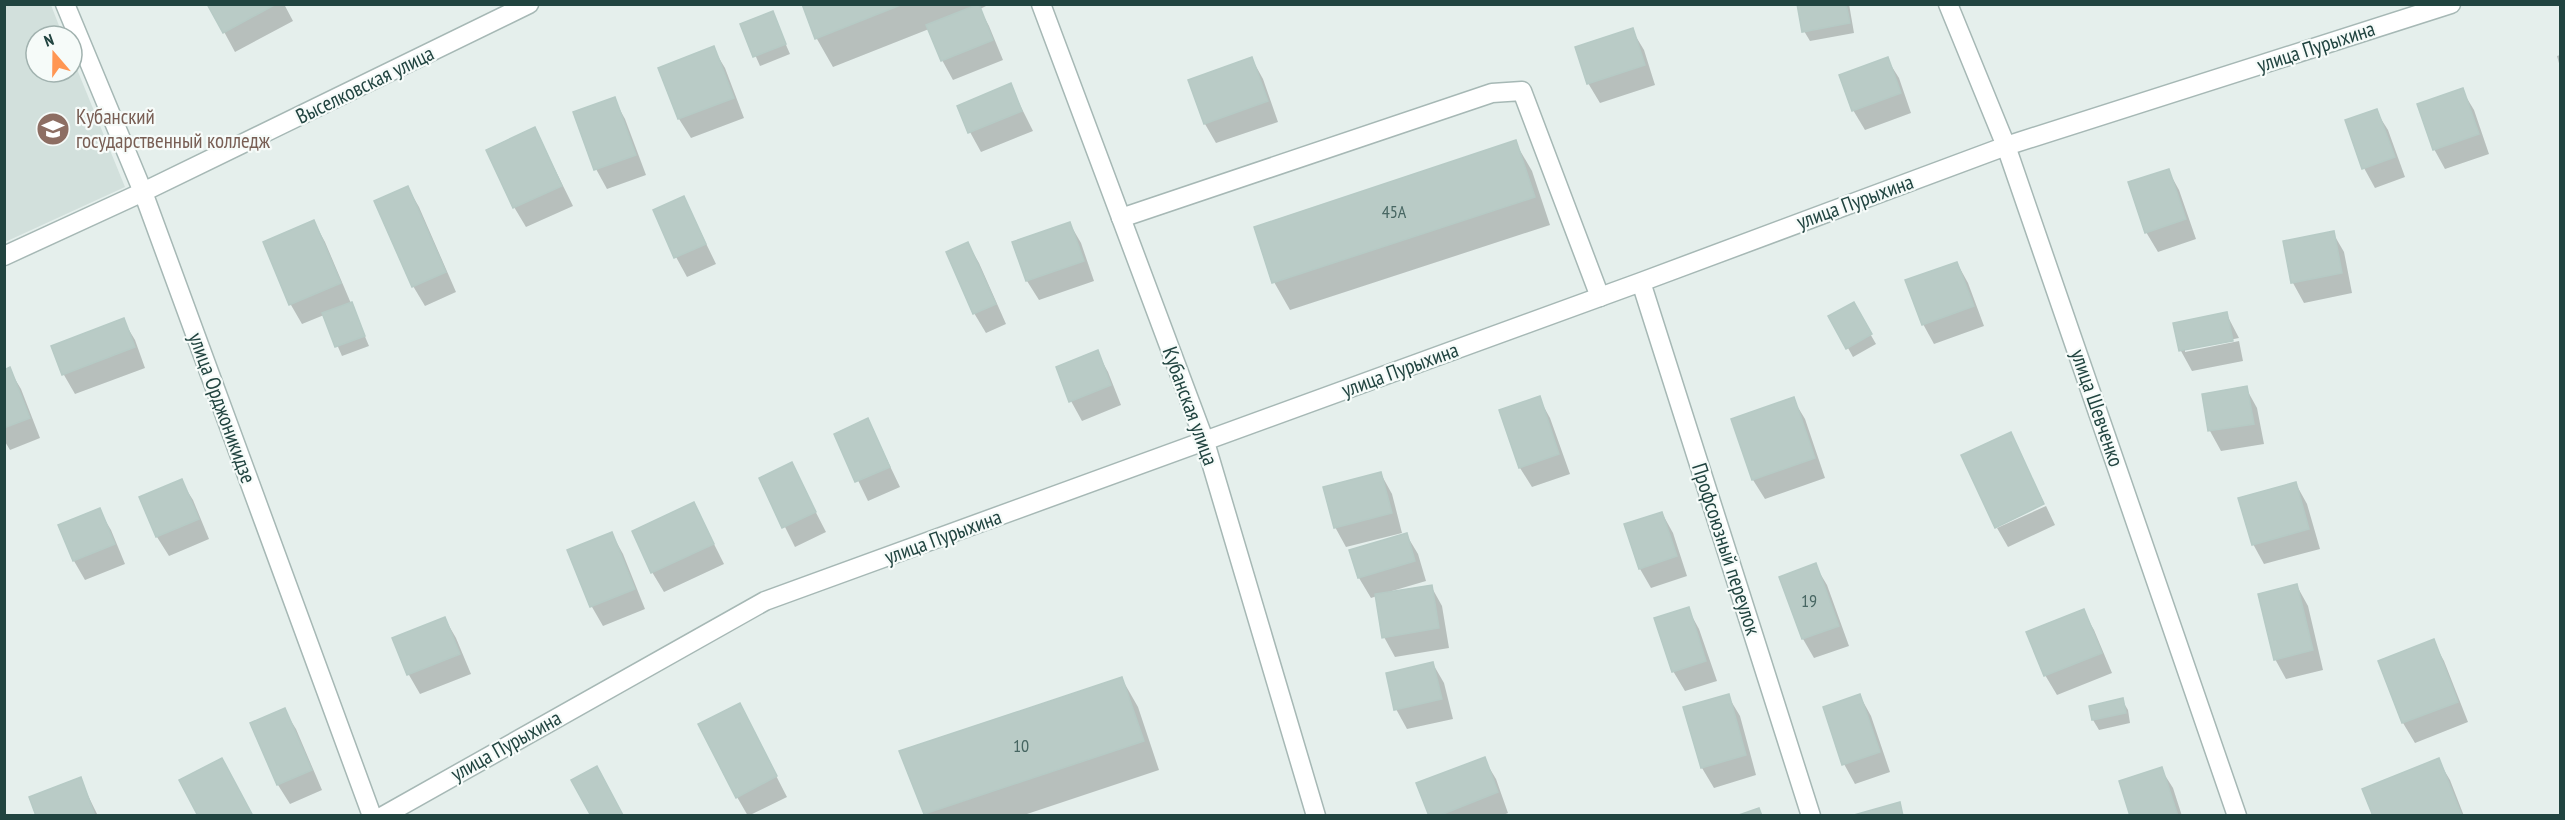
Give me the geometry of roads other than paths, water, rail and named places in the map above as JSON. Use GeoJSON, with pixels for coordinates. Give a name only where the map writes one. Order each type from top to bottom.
{"type":"FeatureCollection","features":[{"type":"Feature","properties":{"kind":"street","name":"улица Орджоникидзе"},"geometry":{"type":"LineString","coordinates":[[65,4],[143,192],[372,816]]}},
{"type":"Feature","properties":{"kind":"street","name":"Выселковская улица"},"geometry":{"type":"LineString","coordinates":[[4,256],[143,192],[529,4]]}},
{"type":"Feature","properties":{"kind":"street","name":"Кубанская улица"},"geometry":{"type":"LineString","coordinates":[[1041,4],[1205,442],[1316,816]]}},
{"type":"Feature","properties":{"kind":"street","name":"улица Шевченко"},"geometry":{"type":"LineString","coordinates":[[1948,4],[2006,146],[2237,816]]}},
{"type":"Feature","properties":{"kind":"street","name":"улица Пурыхина"},"geometry":{"type":"LineString","coordinates":[[383,816],[765,601],[1205,442],[2006,146],[2451,4]]}},
{"type":"Feature","properties":{"kind":"street"},"geometry":{"type":"LineString","coordinates":[[1121,218],[1492,93],[1522,91],[1600,297]]}},
{"type":"Feature","properties":{"kind":"street","name":"Профсоюзный переулок"},"geometry":{"type":"LineString","coordinates":[[1641,282],[1811,816]]}},
{"type":"Feature","properties":{"kind":"place","name":"Кубанский государственный колледж"},"geometry":{"type":"Point","coordinates":[53,129]}}]}
